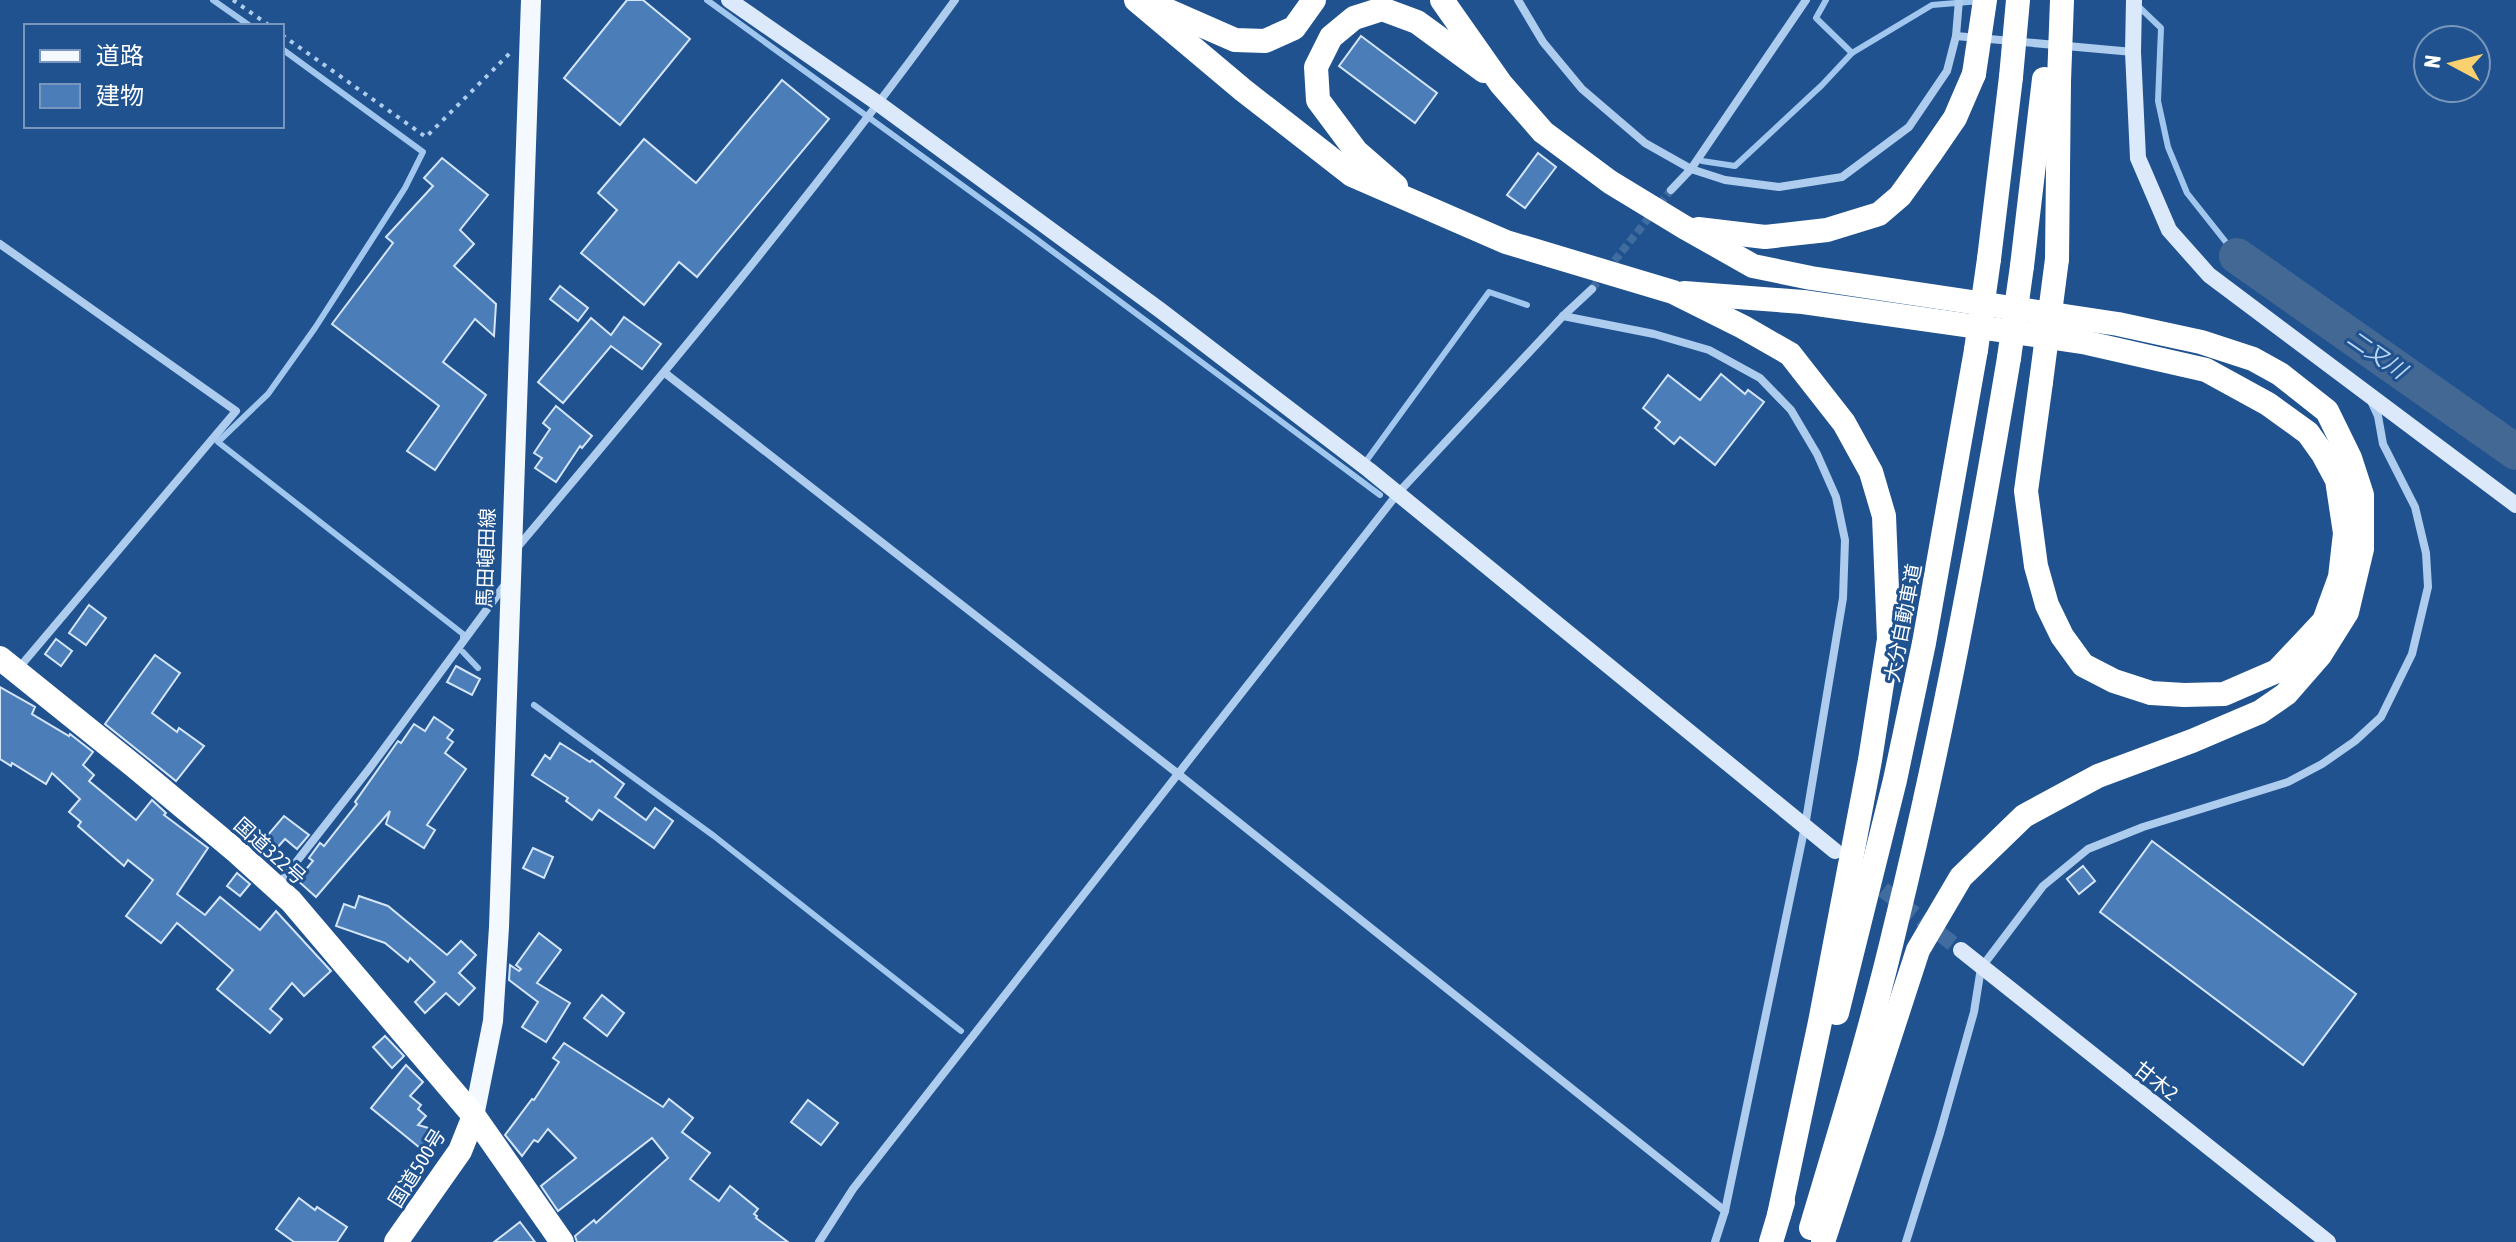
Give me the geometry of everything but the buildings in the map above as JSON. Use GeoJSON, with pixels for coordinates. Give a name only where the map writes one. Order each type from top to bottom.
{"type":"FeatureCollection","features":[{"type":"Feature","properties":{"kind":"highway"},"geometry":{"type":"LineString","coordinates":[[1136,0],[1243,90],[1352,175],[1506,242],[1673,292],[1790,354],[1844,423],[1871,472],[1884,516],[1889,639],[1870,760],[1820,1022],[1779,1215]]}},
{"type":"Feature","properties":{"kind":"highway"},"geometry":{"type":"LineString","coordinates":[[1144,0],[1235,40],[1265,41],[1294,28],[1314,0]]}},
{"type":"Feature","properties":{"kind":"highway"},"geometry":{"type":"LineString","coordinates":[[1442,0],[1501,84],[1543,132],[1610,182],[1753,266],[1811,278],[2118,324],[2201,342],[2253,359],[2280,374],[2327,411],[2345,445],[2362,495],[2362,549],[2347,612],[2320,655],[2286,694],[2260,712],[2098,776],[2024,816],[1961,877],[1918,950],[1823,1242]]}},
{"type":"Feature","properties":{"kind":"highway"},"geometry":{"type":"LineString","coordinates":[[1684,227],[1765,237],[1827,230],[1879,214],[1900,196],[1955,118],[1974,74],[1985,0]]}},
{"type":"Feature","properties":{"kind":"highway","name":"大分自動車道"},"geometry":{"type":"LineString","coordinates":[[1771,1242],[1829,1044],[1895,780],[1924,643],[1976,350],[2018,0]]}},
{"type":"Feature","properties":{"kind":"highway"},"geometry":{"type":"LineString","coordinates":[[1673,292],[1803,302],[2083,342],[2206,370],[2268,404],[2308,433],[2323,454],[2337,480],[2345,533],[2340,577],[2324,621],[2277,671],[2224,694],[2151,693],[2114,681],[2083,665],[2062,636],[2047,605],[2036,566],[2026,491],[2041,382],[2057,259],[2052,0]]}},
{"type":"Feature","properties":{"kind":"highway"},"geometry":{"type":"LineString","coordinates":[[1807,1242],[1896,926],[1958,649],[2009,358],[2062,0]]}},
{"type":"Feature","properties":{"kind":"highway"},"geometry":{"type":"LineString","coordinates":[[1413,200],[1356,151],[1318,100],[1316,67],[1331,37],[1354,18],[1382,9],[1417,22],[1501,84]]}},
{"type":"Feature","properties":{"kind":"highway","name":"国道322号"},"geometry":{"type":"LineString","coordinates":[[9,664],[237,852],[291,901],[474,1116],[562,1242]]}},
{"type":"Feature","properties":{"kind":"highway","name":"国道500号"},"geometry":{"type":"LineString","coordinates":[[396,1242],[460,1151],[474,1116]]}},
{"type":"Feature","properties":{"kind":"main road","name":"馬田頓田線"},"geometry":{"type":"LineString","coordinates":[[474,1116],[493,1021],[499,927],[531,0]]}},
{"type":"Feature","properties":{"kind":"street"},"geometry":{"type":"LineString","coordinates":[[729,0],[879,104],[1160,310],[1398,493],[1835,851]]}},
{"type":"Feature","properties":{"kind":"street"},"geometry":{"type":"LineString","coordinates":[[510,555],[665,373],[879,104],[955,0]]}},
{"type":"Feature","properties":{"kind":"street"},"geometry":{"type":"LineString","coordinates":[[1518,0],[1543,42],[1582,89],[1645,143],[1691,169],[1725,180],[1779,187],[1842,177],[1909,127],[1947,71],[1956,36],[1959,0]]}},
{"type":"Feature","properties":{"kind":"street"},"geometry":{"type":"LineString","coordinates":[[1671,190],[1691,169],[1806,0]]}},
{"type":"Feature","properties":{"kind":"street"},"geometry":{"type":"LineString","coordinates":[[2134,0],[2138,158],[2169,230],[2209,275],[2516,505]]}},
{"type":"Feature","properties":{"kind":"street"},"geometry":{"type":"LineString","coordinates":[[1956,36],[2133,52]]}},
{"type":"Feature","properties":{"kind":"street"},"geometry":{"type":"LineString","coordinates":[[0,244],[236,411],[9,664]]}},
{"type":"Feature","properties":{"kind":"street"},"geometry":{"type":"LineString","coordinates":[[819,1242],[853,1189],[1398,493],[1563,316],[1592,289]]}},
{"type":"Feature","properties":{"kind":"street"},"geometry":{"type":"LineString","coordinates":[[1563,316],[1654,334],[1709,350],[1760,378],[1791,410],[1817,454],[1836,497],[1845,540],[1843,598],[1805,826],[1725,1211],[1715,1242]]}},
{"type":"Feature","properties":{"kind":"street"},"geometry":{"type":"LineString","coordinates":[[665,373],[1177,773],[1725,1211]]}},
{"type":"Feature","properties":{"kind":"street"},"geometry":{"type":"LineString","coordinates":[[1906,1242],[1974,1012],[1981,968],[2043,886],[2088,849],[2143,827],[2288,782],[2333,757],[2381,717],[2412,654],[2428,587],[2426,553],[2415,507],[2383,444],[2378,416],[2366,391]]}},
{"type":"Feature","properties":{"kind":"street"},"geometry":{"type":"LineString","coordinates":[[276,887],[387,745],[510,578]]}},
{"type":"Feature","properties":{"kind":"street","name":"甘木2"},"geometry":{"type":"LineString","coordinates":[[1961,950],[2328,1242]]}},
{"type":"Feature","properties":{"kind":"path"},"geometry":{"type":"LineString","coordinates":[[233,0],[267,24]]}},
{"type":"Feature","properties":{"kind":"path"},"geometry":{"type":"LineString","coordinates":[[284,36],[426,137],[529,34]]}},
{"type":"Feature","properties":{"kind":"waterway"},"geometry":{"type":"LineString","coordinates":[[213,0],[247,24]]}},
{"type":"Feature","properties":{"kind":"waterway"},"geometry":{"type":"LineString","coordinates":[[707,0],[1032,236],[1380,495]]}},
{"type":"Feature","properties":{"kind":"waterway"},"geometry":{"type":"LineString","coordinates":[[1826,0],[1816,18],[1852,53]]}},
{"type":"Feature","properties":{"kind":"waterway"},"geometry":{"type":"LineString","coordinates":[[1702,161],[1735,166],[1852,53],[1932,5],[1980,1]]}},
{"type":"Feature","properties":{"kind":"waterway"},"geometry":{"type":"LineString","coordinates":[[2137,5],[2161,28],[2158,101],[2168,147],[2187,193],[2237,256]]}},
{"type":"Feature","properties":{"kind":"waterway"},"geometry":{"type":"LineString","coordinates":[[284,50],[423,152],[405,188],[315,328],[268,394],[218,442],[463,634],[463,639]]}},
{"type":"Feature","properties":{"kind":"waterway","name":"二又川"},"geometry":{"type":"LineString","coordinates":[[2237,256],[2516,452]]}},
{"type":"Feature","properties":{"kind":"waterway"},"geometry":{"type":"LineString","coordinates":[[1364,464],[1489,292],[1527,305]]}},
{"type":"Feature","properties":{"kind":"waterway"},"geometry":{"type":"LineString","coordinates":[[463,652],[478,668]]}},
{"type":"Feature","properties":{"kind":"waterway"},"geometry":{"type":"LineString","coordinates":[[534,705],[714,836],[961,1031]]}},
{"type":"Feature","properties":{"kind":"tunnel"},"geometry":{"type":"LineString","coordinates":[[1592,289],[1671,190]]}},
{"type":"Feature","properties":{"kind":"tunnel"},"geometry":{"type":"LineString","coordinates":[[1864,875],[1961,950]]}}]}
